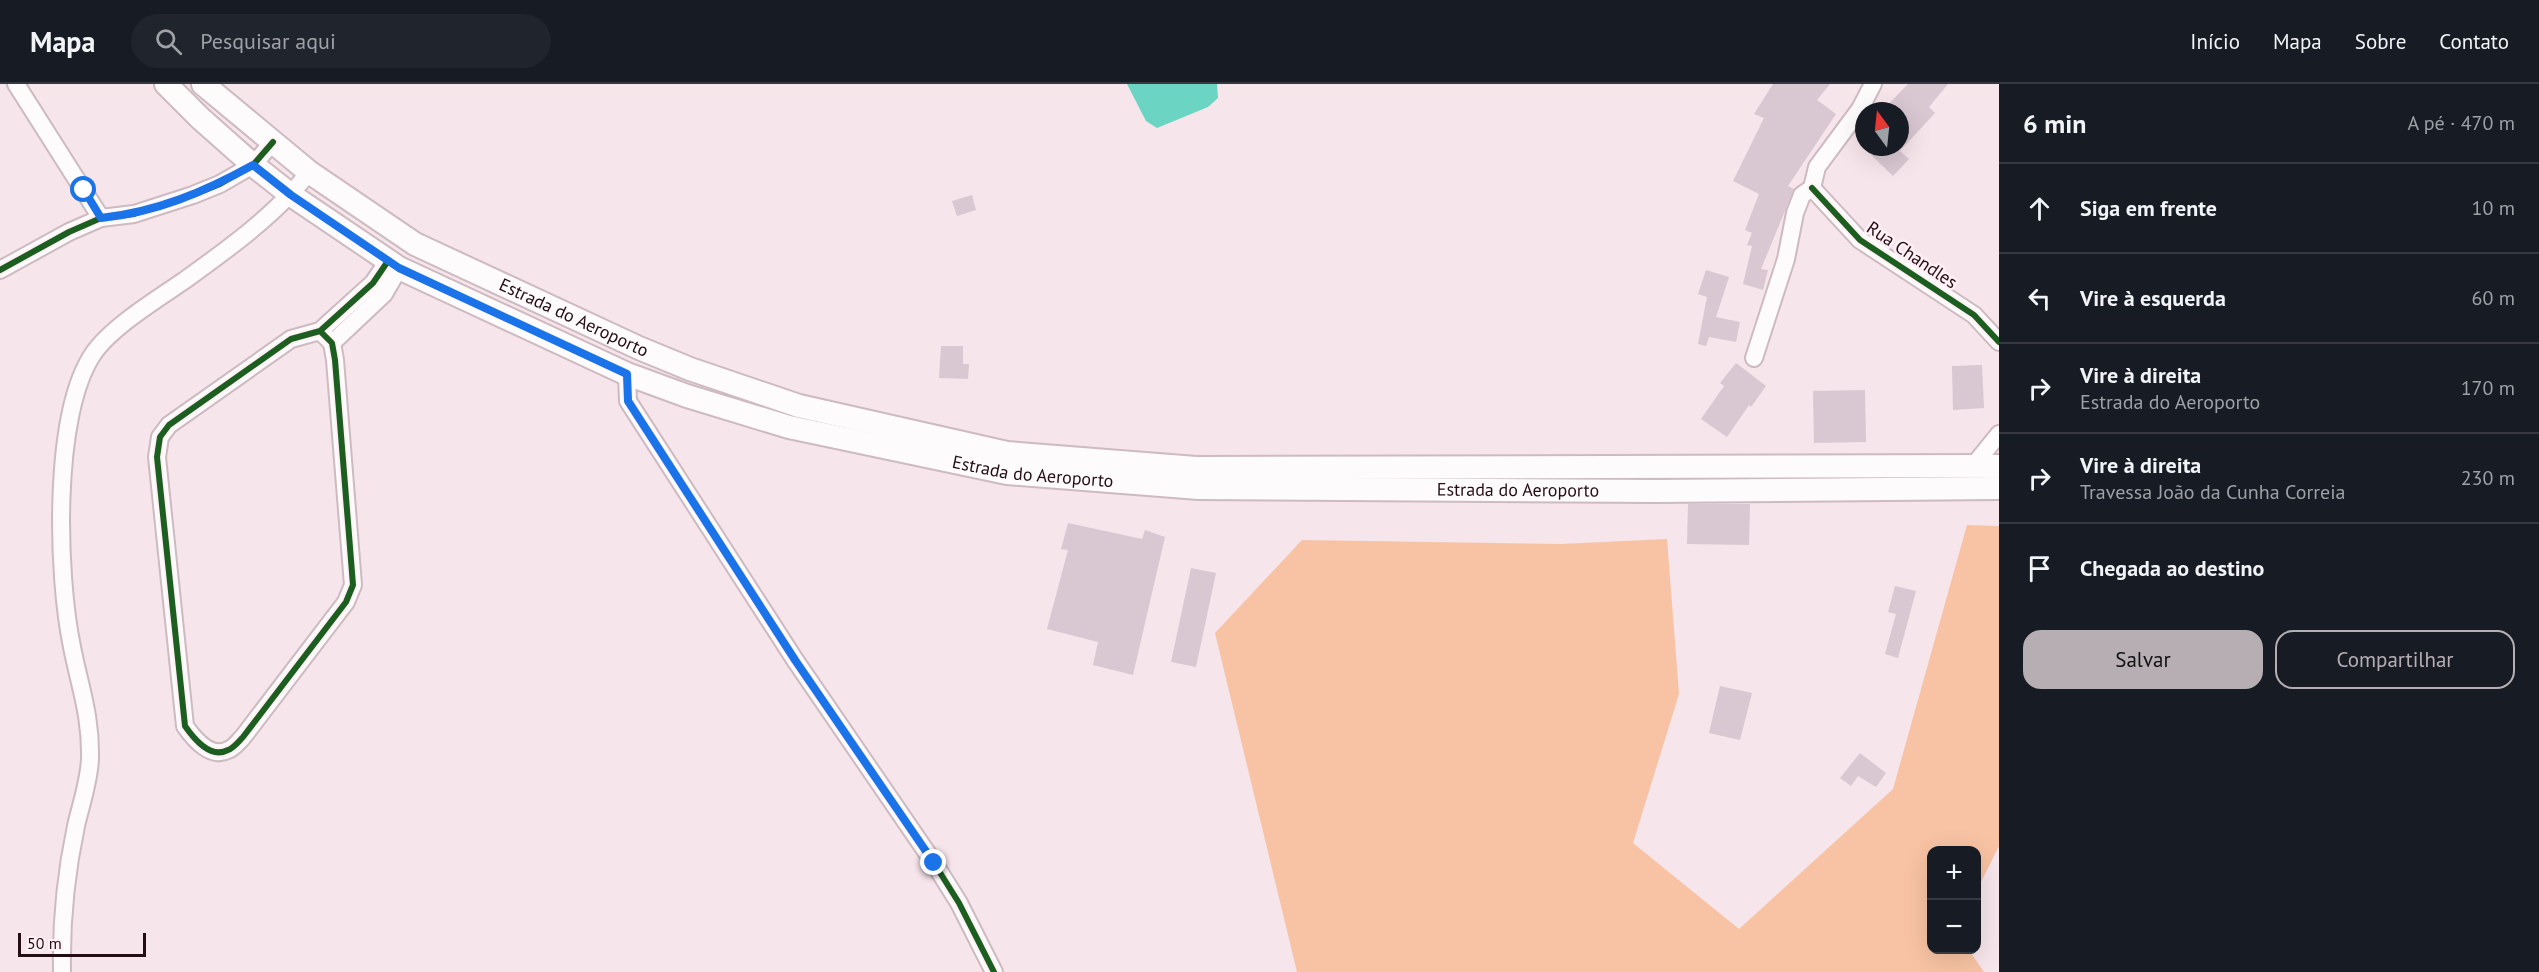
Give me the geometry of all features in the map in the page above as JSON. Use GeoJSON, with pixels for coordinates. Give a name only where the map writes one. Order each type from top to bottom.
{"type":"FeatureCollection","features":[{"type":"Feature","properties":{"kind":"main road","name":"Estrada do Aeroporto"},"geometry":{"type":"LineString","coordinates":[[166,84],[253,165],[291,195],[393,265],[627,374],[687,396],[789,427],[1007,473],[1199,488],[1655,491],[1999,488]]}},
{"type":"Feature","properties":{"kind":"main road","name":"Estrada do Aeroporto"},"geometry":{"type":"LineString","coordinates":[[203,84],[217,98],[309,172],[415,244],[670,361],[799,406],[1007,453],[1196,468],[1999,466]]}},
{"type":"Feature","properties":{"kind":"street"},"geometry":{"type":"LineString","coordinates":[[16,84],[101,218]]}},
{"type":"Feature","properties":{"kind":"street"},"geometry":{"type":"LineString","coordinates":[[1754,358],[1786,258],[1795,213],[1802,195],[1812,188],[1817,167],[1860,109],[1873,84]]}},
{"type":"Feature","properties":{"kind":"street"},"geometry":{"type":"LineString","coordinates":[[0,270],[69,232],[101,218],[134,214],[220,184],[253,165],[273,142]]}},
{"type":"Feature","properties":{"kind":"street"},"geometry":{"type":"LineString","coordinates":[[62,972],[66,884],[90,763],[90,726],[72,646],[64,593],[63,486],[67,429],[73,397],[94,353],[120,328],[195,272],[291,195],[309,172]]}},
{"type":"Feature","properties":{"kind":"street","name":"Rua Chandles"},"geometry":{"type":"LineString","coordinates":[[1812,188],[1860,240],[1974,315],[1999,342]]}},
{"type":"Feature","properties":{"kind":"street"},"geometry":{"type":"LineString","coordinates":[[326,337],[335,360],[353,585],[346,603],[243,737],[228,751],[213,751],[197,742],[185,726],[157,457],[159,437],[169,425],[291,339],[326,337],[373,283],[393,265]]}},
{"type":"Feature","properties":{"kind":"street"},"geometry":{"type":"LineString","coordinates":[[627,374],[628,401],[795,660],[934,863],[959,903],[994,972]]}},
{"type":"Feature","properties":{"kind":"street"},"geometry":{"type":"LineString","coordinates":[[1973,466],[1999,434]]}},
{"type":"Feature","properties":{"kind":"shaded area"},"geometry":{"type":"Polygon","coordinates":[[[1127,84],[1217,84],[1218,98],[1208,107],[1157,128],[1146,121],[1127,84]]]}},
{"type":"Feature","properties":{"kind":"shaded area"},"geometry":{"type":"Polygon","coordinates":[[[1967,525],[1999,526],[1999,846],[1981,882],[1981,846],[1927,846],[1927,954],[1972,954],[1984,972],[1297,972],[1215,633],[1302,540],[1561,544],[1667,539],[1679,694],[1633,843],[1739,929],[1893,789],[1967,525]]]}},
{"type":"Feature","properties":{"kind":"building"},"geometry":{"type":"Polygon","coordinates":[[[1773,84],[1830,84],[1817,100],[1836,114],[1788,186],[1794,189],[1761,269],[1768,270],[1763,290],[1743,284],[1752,246],[1747,245],[1752,233],[1745,230],[1759,194],[1733,181],[1764,118],[1754,114],[1773,84]]]}},
{"type":"Feature","properties":{"kind":"building"},"geometry":{"type":"Polygon","coordinates":[[[1908,84],[1948,84],[1929,107],[1935,113],[1909,141],[1909,102],[1891,102],[1908,84]]]}},
{"type":"Feature","properties":{"kind":"building"},"geometry":{"type":"Polygon","coordinates":[[[1872,156],[1906,156],[1909,159],[1893,176],[1872,156]]]}},
{"type":"Feature","properties":{"kind":"building"},"geometry":{"type":"Polygon","coordinates":[[[972,195],[976,210],[957,216],[952,201],[972,195]]]}},
{"type":"Feature","properties":{"kind":"building"},"geometry":{"type":"Polygon","coordinates":[[[1706,270],[1729,277],[1716,317],[1740,322],[1736,342],[1709,337],[1706,346],[1698,344],[1707,297],[1698,294],[1706,270]]]}},
{"type":"Feature","properties":{"kind":"building"},"geometry":{"type":"Polygon","coordinates":[[[941,346],[963,346],[963,364],[969,364],[968,379],[939,378],[941,346]]]}},
{"type":"Feature","properties":{"kind":"building"},"geometry":{"type":"Polygon","coordinates":[[[1736,363],[1766,386],[1751,407],[1749,405],[1727,437],[1701,419],[1724,386],[1720,383],[1736,363]]]}},
{"type":"Feature","properties":{"kind":"building"},"geometry":{"type":"Polygon","coordinates":[[[1982,365],[1984,408],[1953,410],[1952,366],[1982,365]]]}},
{"type":"Feature","properties":{"kind":"building"},"geometry":{"type":"Polygon","coordinates":[[[1865,390],[1866,442],[1814,443],[1813,391],[1865,390]]]}},
{"type":"Feature","properties":{"kind":"building"},"geometry":{"type":"Polygon","coordinates":[[[1688,504],[1750,504],[1749,545],[1687,544],[1688,504]]]}},
{"type":"Feature","properties":{"kind":"building"},"geometry":{"type":"Polygon","coordinates":[[[1068,523],[1142,539],[1145,530],[1165,537],[1133,675],[1093,665],[1098,642],[1047,629],[1068,550],[1061,549],[1068,523]]]}},
{"type":"Feature","properties":{"kind":"building"},"geometry":{"type":"Polygon","coordinates":[[[1191,568],[1216,573],[1196,667],[1171,662],[1191,568]]]}},
{"type":"Feature","properties":{"kind":"building"},"geometry":{"type":"Polygon","coordinates":[[[1895,586],[1916,591],[1898,658],[1885,654],[1896,614],[1888,612],[1895,586]]]}},
{"type":"Feature","properties":{"kind":"building"},"geometry":{"type":"Polygon","coordinates":[[[1720,686],[1752,693],[1740,740],[1709,733],[1720,686]]]}},
{"type":"Feature","properties":{"kind":"building"},"geometry":{"type":"Polygon","coordinates":[[[1860,753],[1886,773],[1876,787],[1858,776],[1851,786],[1840,778],[1860,753]]]}},
{"type":"Feature","properties":{"kind":"cycle path"},"geometry":{"type":"LineString","coordinates":[[0,270],[69,232],[101,218],[134,214],[220,184],[253,165],[273,142]]}},
{"type":"Feature","properties":{"kind":"cycle path"},"geometry":{"type":"LineString","coordinates":[[1812,188],[1860,240],[1974,315],[1999,342]]}},
{"type":"Feature","properties":{"kind":"cycle path"},"geometry":{"type":"LineString","coordinates":[[320,331],[332,343],[335,360],[353,585],[346,602],[243,737],[230,749],[215,752],[198,742],[185,726],[157,457],[160,437],[169,425],[291,339],[320,331],[373,283],[388,261]]}},
{"type":"Feature","properties":{"kind":"cycle path"},"geometry":{"type":"LineString","coordinates":[[627,374],[628,401],[795,660],[934,863],[959,903],[994,972]]}},
{"type":"Feature","properties":{"kind":"route"},"geometry":{"type":"LineString","coordinates":[[84,190],[101,218],[134,214],[220,184],[253,165],[291,195],[399,268],[627,374],[628,401],[795,660],[934,863]]}}]}
